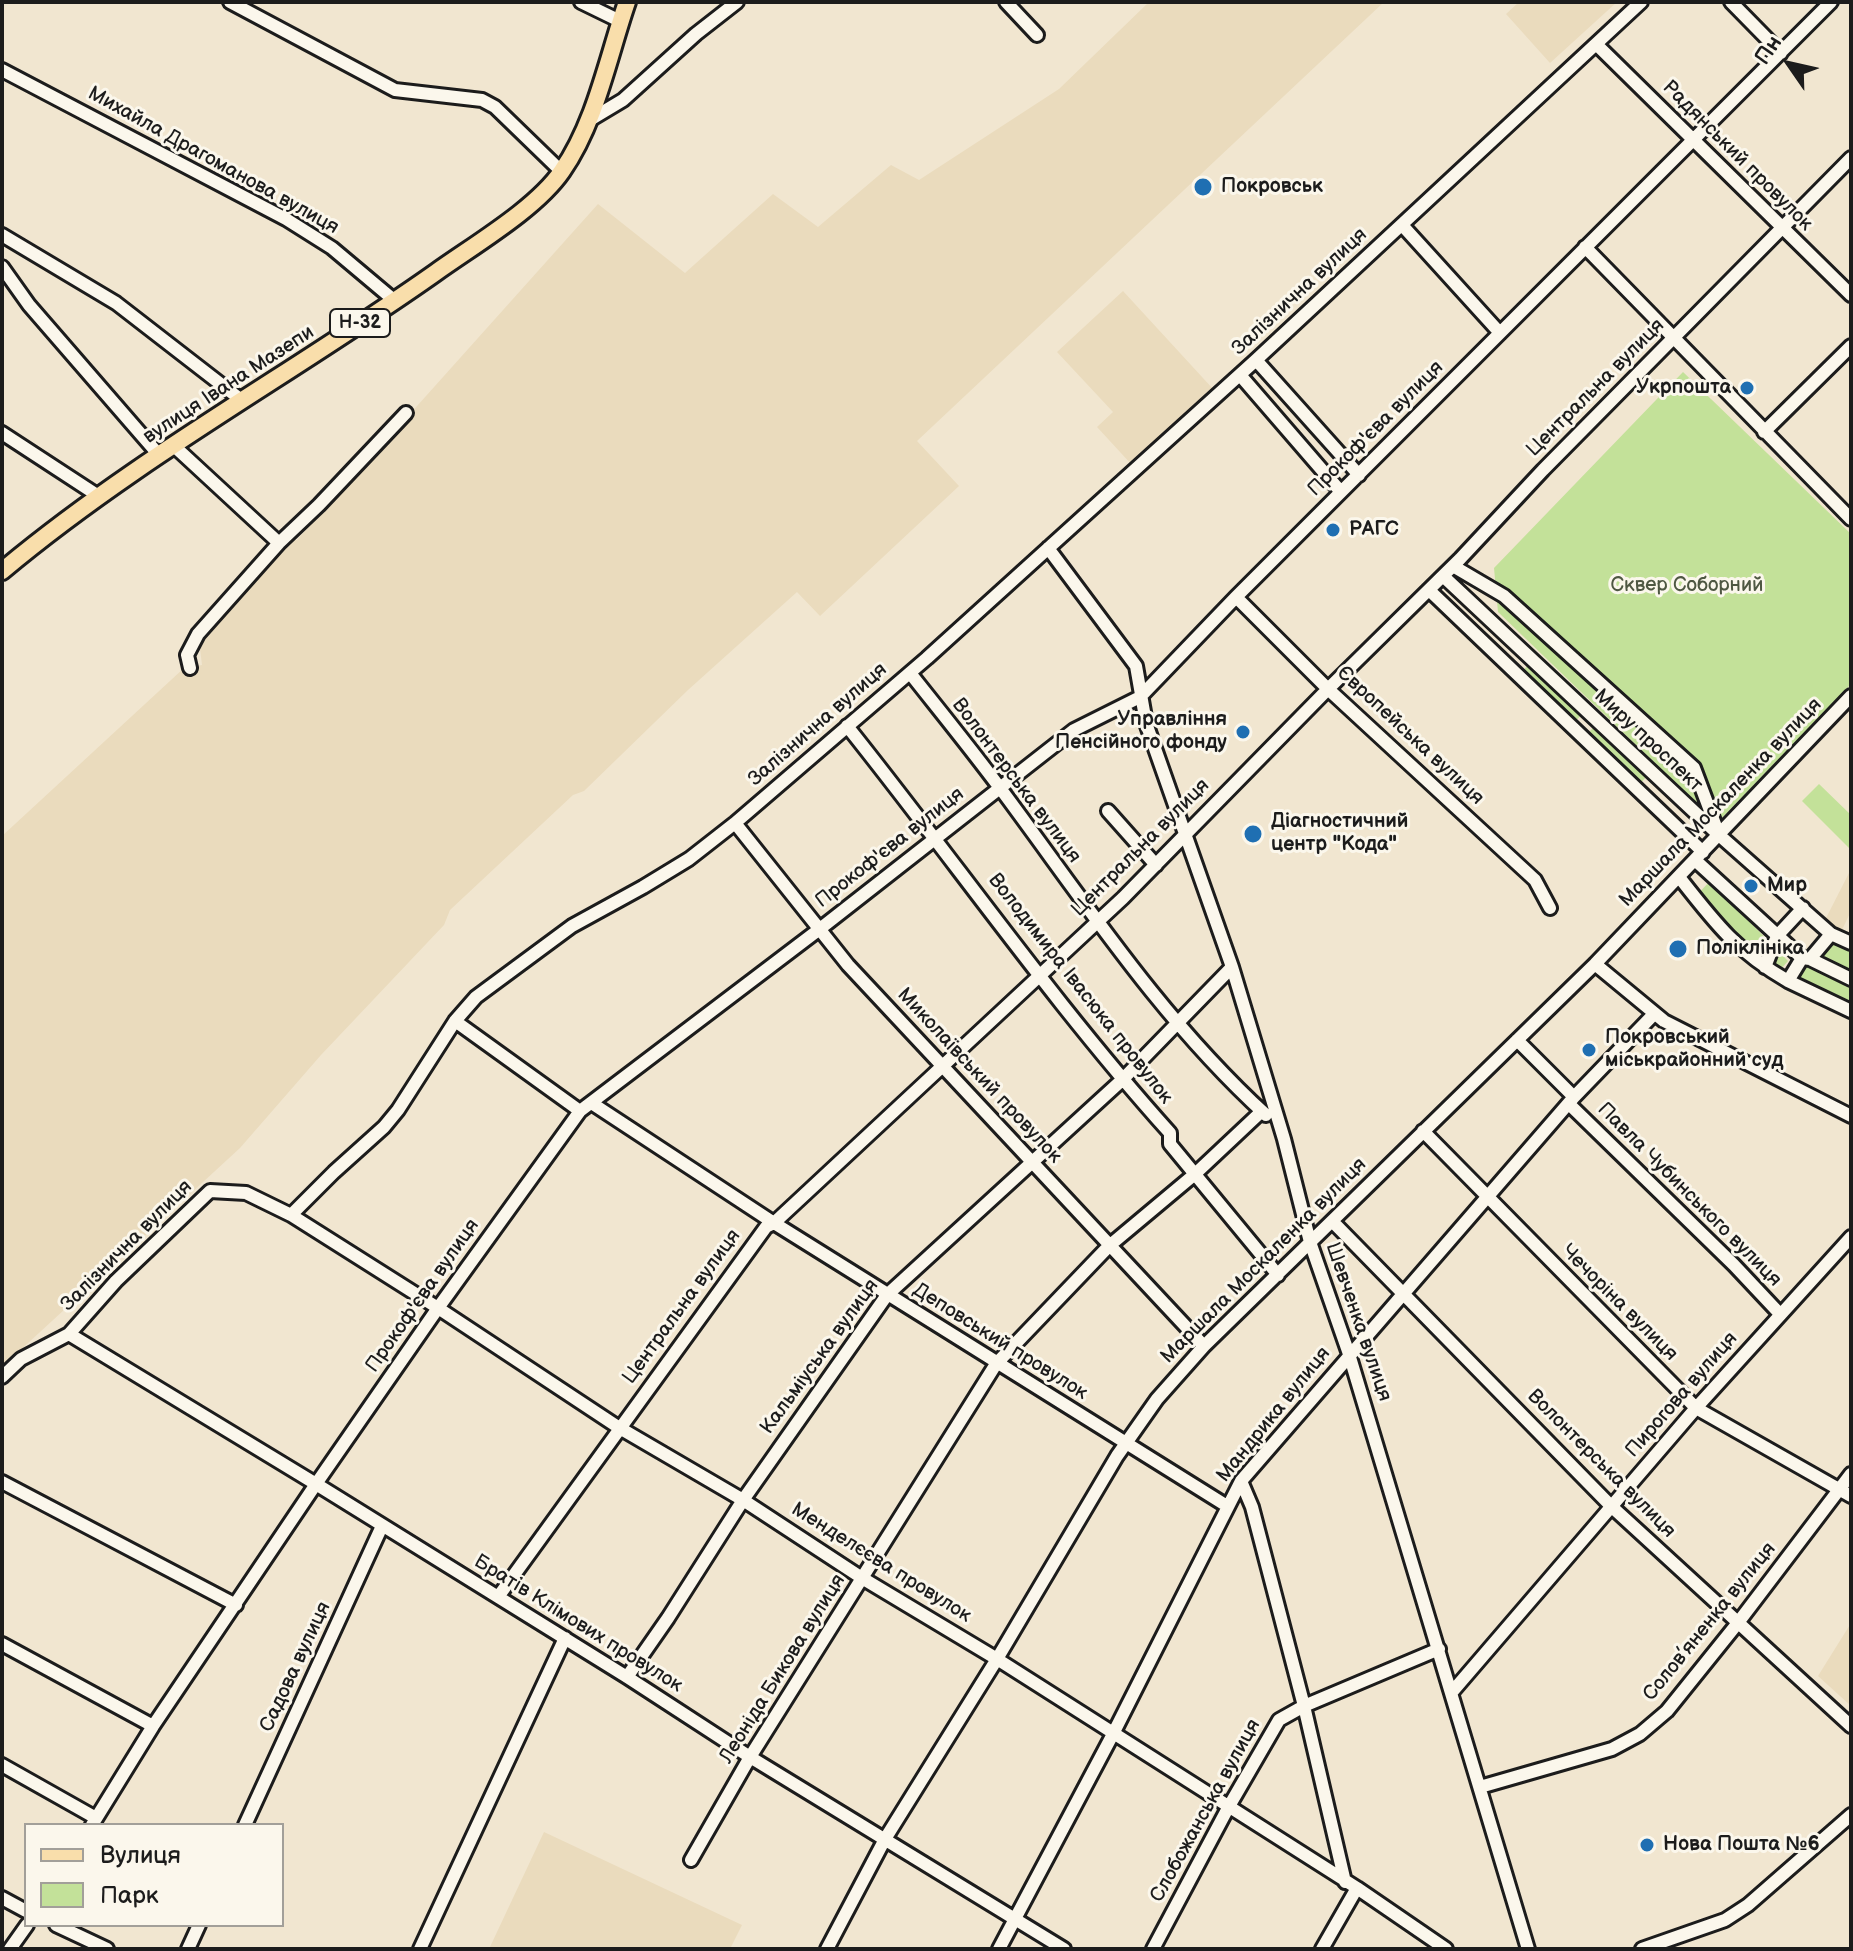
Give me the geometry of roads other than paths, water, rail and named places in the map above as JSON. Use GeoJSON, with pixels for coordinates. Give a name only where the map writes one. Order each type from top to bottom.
{"type":"FeatureCollection","features":[{"type":"Feature","properties":{"kind":"main road","name":"вулиця Івана Мазепи"},"geometry":{"type":"LineString","coordinates":[[3,568],[166,450],[395,301],[541,195],[562,172],[588,121],[627,2]]}},
{"type":"Feature","properties":{"kind":"street"},"geometry":{"type":"LineString","coordinates":[[230,2],[395,90],[482,100],[495,107],[562,172]]}},
{"type":"Feature","properties":{"kind":"street"},"geometry":{"type":"LineString","coordinates":[[581,2],[620,21]]}},
{"type":"Feature","properties":{"kind":"street"},"geometry":{"type":"LineString","coordinates":[[588,121],[623,100],[696,34],[737,2]]}},
{"type":"Feature","properties":{"kind":"street"},"geometry":{"type":"LineString","coordinates":[[1006,2],[1037,35]]}},
{"type":"Feature","properties":{"kind":"street","name":"Залізнична вулиця"},"geometry":{"type":"LineString","coordinates":[[2,1377],[21,1359],[69,1334],[116,1281],[210,1191],[246,1193],[291,1215],[384,1127],[455,1021],[476,997],[572,926],[677,866],[735,823],[910,673],[1240,375],[1641,2]]}},
{"type":"Feature","properties":{"kind":"street"},"geometry":{"type":"LineString","coordinates":[[1731,2],[1781,53]]}},
{"type":"Feature","properties":{"kind":"street","name":"Прокоф'єва вулиця"},"geometry":{"type":"LineString","coordinates":[[94,1822],[153,1726],[316,1484],[580,1111],[1074,730],[1140,697],[1236,597],[1831,2]]}},
{"type":"Feature","properties":{"kind":"street","name":"Радянський провулок"},"geometry":{"type":"LineString","coordinates":[[1596,44],[1851,295]]}},
{"type":"Feature","properties":{"kind":"street","name":"Михайла Драгоманова вулиця"},"geometry":{"type":"LineString","coordinates":[[2,70],[286,219],[332,248],[395,301]]}},
{"type":"Feature","properties":{"kind":"street","name":"Центральна вулиця"},"geometry":{"type":"LineString","coordinates":[[498,1597],[618,1427],[766,1227],[944,1066],[1156,865],[1186,831],[1453,566],[1543,470],[1851,158]]}},
{"type":"Feature","properties":{"kind":"street"},"geometry":{"type":"LineString","coordinates":[[1402,225],[1500,333]]}},
{"type":"Feature","properties":{"kind":"street"},"geometry":{"type":"LineString","coordinates":[[2,235],[116,303],[240,399]]}},
{"type":"Feature","properties":{"kind":"street"},"geometry":{"type":"LineString","coordinates":[[1585,247],[1851,519]]}},
{"type":"Feature","properties":{"kind":"street"},"geometry":{"type":"LineString","coordinates":[[2,267],[29,305],[166,450],[279,543]]}},
{"type":"Feature","properties":{"kind":"street"},"geometry":{"type":"LineString","coordinates":[[1764,432],[1851,346]]}},
{"type":"Feature","properties":{"kind":"street"},"geometry":{"type":"LineString","coordinates":[[1256,360],[1359,475]]}},
{"type":"Feature","properties":{"kind":"street"},"geometry":{"type":"LineString","coordinates":[[1240,375],[1341,492]]}},
{"type":"Feature","properties":{"kind":"street"},"geometry":{"type":"LineString","coordinates":[[190,668],[187,655],[198,634],[279,543],[406,413]]}},
{"type":"Feature","properties":{"kind":"street"},"geometry":{"type":"LineString","coordinates":[[2,433],[100,497]]}},
{"type":"Feature","properties":{"kind":"street","name":"Шевченка вулиця"},"geometry":{"type":"LineString","coordinates":[[1048,548],[1136,666],[1146,723],[1232,967],[1281,1128],[1310,1242],[1349,1354],[1528,1949]]}},
{"type":"Feature","properties":{"kind":"street","name":"Миру проспект"},"geometry":{"type":"LineString","coordinates":[[1453,566],[1504,596],[1694,768],[1719,835]]}},
{"type":"Feature","properties":{"kind":"street","name":"Миру проспект"},"geometry":{"type":"LineString","coordinates":[[1443,576],[1719,835]]}},
{"type":"Feature","properties":{"kind":"street","name":"Миру проспект"},"geometry":{"type":"LineString","coordinates":[[1429,590],[1777,936],[1806,958],[1851,979]]}},
{"type":"Feature","properties":{"kind":"street","name":"Європейська вулиця"},"geometry":{"type":"LineString","coordinates":[[1236,597],[1328,689],[1535,880],[1550,908]]}},
{"type":"Feature","properties":{"kind":"street","name":"Волонтерська вулиця"},"geometry":{"type":"LineString","coordinates":[[910,673],[1000,788],[1096,922],[1177,1022],[1247,1100],[1281,1128]]}},
{"type":"Feature","properties":{"kind":"street","name":"Маршала Москаленка вулиця"},"geometry":{"type":"LineString","coordinates":[[827,1949],[885,1839],[1125,1444],[1169,1384],[1204,1346],[1595,964],[1851,696]]}},
{"type":"Feature","properties":{"kind":"street","name":"Володимира Івасюка провулок"},"geometry":{"type":"LineString","coordinates":[[847,726],[1039,976],[1122,1080],[1170,1133],[1170,1144],[1278,1275]]}},
{"type":"Feature","properties":{"kind":"street"},"geometry":{"type":"LineString","coordinates":[[1108,811],[1156,865]]}},
{"type":"Feature","properties":{"kind":"street","name":"Миколаївський провулок"},"geometry":{"type":"LineString","coordinates":[[735,823],[848,965],[1204,1346]]}},
{"type":"Feature","properties":{"kind":"street"},"geometry":{"type":"LineString","coordinates":[[1719,835],[1831,934],[1851,943]]}},
{"type":"Feature","properties":{"kind":"street"},"geometry":{"type":"LineString","coordinates":[[1679,877],[1724,933],[1765,967],[1851,1011]]}},
{"type":"Feature","properties":{"kind":"street"},"geometry":{"type":"LineString","coordinates":[[1765,967],[1777,936],[1803,908]]}},
{"type":"Feature","properties":{"kind":"street"},"geometry":{"type":"LineString","coordinates":[[1788,981],[1831,934]]}},
{"type":"Feature","properties":{"kind":"street"},"geometry":{"type":"LineString","coordinates":[[1595,964],[1654,1014],[1687,1034],[1851,1116]]}},
{"type":"Feature","properties":{"kind":"street","name":"Кальміуська вулиця"},"geometry":{"type":"LineString","coordinates":[[627,1677],[743,1500],[887,1295],[1122,1080],[1232,967]]}},
{"type":"Feature","properties":{"kind":"street","name":"Мандрика вулиця"},"geometry":{"type":"LineString","coordinates":[[999,1949],[1113,1734],[1241,1481],[1572,1100],[1654,1014]]}},
{"type":"Feature","properties":{"kind":"street"},"geometry":{"type":"LineString","coordinates":[[455,1021],[580,1111]]}},
{"type":"Feature","properties":{"kind":"street","name":"Павла Чубинського вулиця"},"geometry":{"type":"LineString","coordinates":[[1517,1040],[1780,1314]]}},
{"type":"Feature","properties":{"kind":"street","name":"Деповський провулок"},"geometry":{"type":"LineString","coordinates":[[593,1104],[887,1295],[1227,1506]]}},
{"type":"Feature","properties":{"kind":"street","name":"Леоніда Бикова вулиця"},"geometry":{"type":"LineString","coordinates":[[691,1860],[750,1757],[996,1364],[1109,1246],[1195,1174],[1262,1111]]}},
{"type":"Feature","properties":{"kind":"street","name":"Чечоріна вулиця"},"geometry":{"type":"LineString","coordinates":[[1423,1131],[1696,1408],[1845,1493]]}},
{"type":"Feature","properties":{"kind":"street","name":"Менделєєва провулок"},"geometry":{"type":"LineString","coordinates":[[291,1215],[618,1427],[743,1500],[862,1578],[997,1659],[1446,1949]]}},
{"type":"Feature","properties":{"kind":"street","name":"Волонтерська вулиця"},"geometry":{"type":"LineString","coordinates":[[1332,1221],[1611,1506],[1851,1726]]}},
{"type":"Feature","properties":{"kind":"street","name":"Пирогова вулиця"},"geometry":{"type":"LineString","coordinates":[[1452,1692],[1696,1408],[1851,1237]]}},
{"type":"Feature","properties":{"kind":"street","name":"Братів Клімових провулок"},"geometry":{"type":"LineString","coordinates":[[69,1334],[1064,1949]]}},
{"type":"Feature","properties":{"kind":"street","name":"Солов’яненка вулиця"},"geometry":{"type":"LineString","coordinates":[[1480,1787],[1612,1749],[1640,1734],[1667,1711],[1845,1493],[1851,1474]]}},
{"type":"Feature","properties":{"kind":"street"},"geometry":{"type":"LineString","coordinates":[[1241,1481],[1252,1507],[1351,1885],[1322,1949]]}},
{"type":"Feature","properties":{"kind":"street"},"geometry":{"type":"LineString","coordinates":[[2,1482],[236,1605]]}},
{"type":"Feature","properties":{"kind":"street","name":"Садова вулиця"},"geometry":{"type":"LineString","coordinates":[[246,1823],[382,1526]]}},
{"type":"Feature","properties":{"kind":"street"},"geometry":{"type":"LineString","coordinates":[[420,1949],[565,1638]]}},
{"type":"Feature","properties":{"kind":"street"},"geometry":{"type":"LineString","coordinates":[[2,1644],[153,1726]]}},
{"type":"Feature","properties":{"kind":"street","name":"Слобожанська вулиця"},"geometry":{"type":"LineString","coordinates":[[1153,1949],[1279,1720],[1304,1706],[1439,1649]]}},
{"type":"Feature","properties":{"kind":"street"},"geometry":{"type":"LineString","coordinates":[[2,1765],[94,1822]]}},
{"type":"Feature","properties":{"kind":"street"},"geometry":{"type":"LineString","coordinates":[[1642,1949],[1725,1920],[1748,1905],[1851,1815]]}},
{"type":"Feature","properties":{"kind":"street"},"geometry":{"type":"LineString","coordinates":[[2,1898],[24,1910]]}},
{"type":"Feature","properties":{"kind":"street"},"geometry":{"type":"LineString","coordinates":[[10,1949],[26,1927]]}},
{"type":"Feature","properties":{"kind":"street"},"geometry":{"type":"LineString","coordinates":[[60,1927],[107,1949]]}},
{"type":"Feature","properties":{"kind":"street"},"geometry":{"type":"LineString","coordinates":[[188,1949],[198,1927]]}},
{"type":"Feature","properties":{"kind":"place","name":"Покровськ"},"geometry":{"type":"Point","coordinates":[1203,187]}},
{"type":"Feature","properties":{"kind":"place","name":"Укрпошта"},"geometry":{"type":"Point","coordinates":[1747,388]}},
{"type":"Feature","properties":{"kind":"place","name":"РАГС"},"geometry":{"type":"Point","coordinates":[1333,530]}},
{"type":"Feature","properties":{"kind":"place","name":"Управління Пенсійного фонду"},"geometry":{"type":"Point","coordinates":[1243,732]}},
{"type":"Feature","properties":{"kind":"place","name":"Діагностичний центр \"Кода\""},"geometry":{"type":"Point","coordinates":[1253,834]}},
{"type":"Feature","properties":{"kind":"place","name":"Мир"},"geometry":{"type":"Point","coordinates":[1751,886]}},
{"type":"Feature","properties":{"kind":"place","name":"Поліклініка"},"geometry":{"type":"Point","coordinates":[1678,949]}},
{"type":"Feature","properties":{"kind":"place","name":"Покровський міськрайонний суд"},"geometry":{"type":"Point","coordinates":[1589,1050]}},
{"type":"Feature","properties":{"kind":"place","name":"Нова Пошта №6"},"geometry":{"type":"Point","coordinates":[1647,1845]}},
{"type":"Feature","properties":{"kind":"park label","name":"Сквер Соборний"},"geometry":{"type":"Point","coordinates":[1687,586]}}]}
